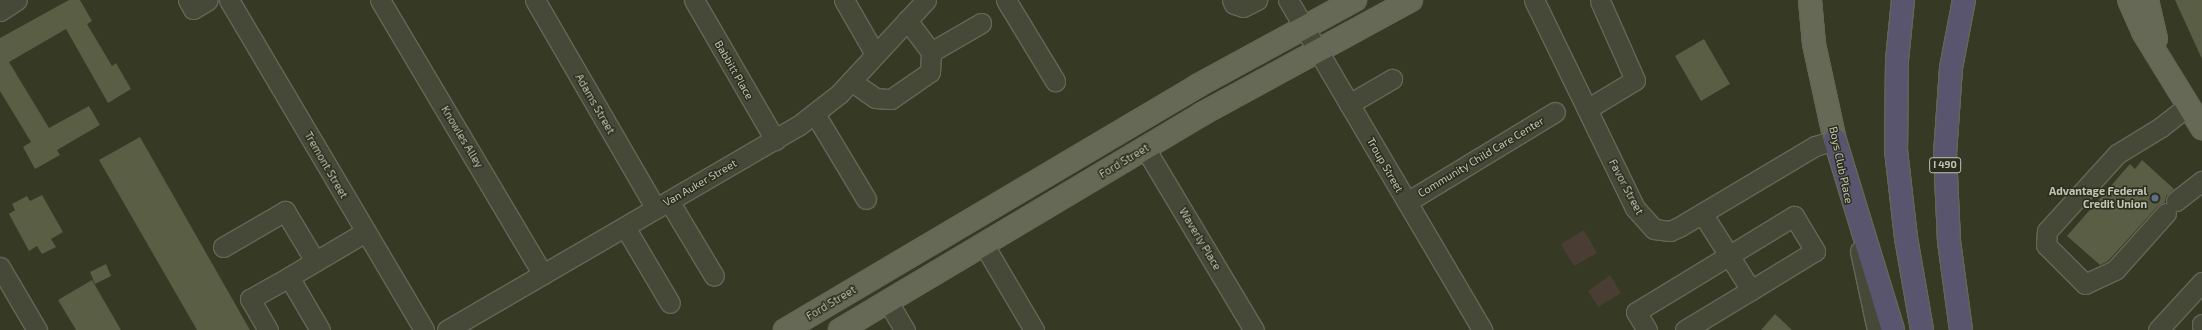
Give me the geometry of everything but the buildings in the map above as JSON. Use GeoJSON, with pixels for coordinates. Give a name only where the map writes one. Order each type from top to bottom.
{"type":"FeatureCollection","features":[{"type":"Feature","properties":{"kind":"highway"},"geometry":{"type":"LineString","coordinates":[[1903,0],[1896,75],[1896,150],[1905,230],[1922,330]]}},
{"type":"Feature","properties":{"kind":"highway","name":"I 490"},"geometry":{"type":"LineString","coordinates":[[1962,330],[1948,226],[1945,154],[1951,68],[1964,0]]}},
{"type":"Feature","properties":{"kind":"highway"},"geometry":{"type":"LineString","coordinates":[[1835,140],[1893,330]]}},
{"type":"Feature","properties":{"kind":"main road","name":"Ford Street"},"geometry":{"type":"LineString","coordinates":[[785,330],[1197,86],[1355,0]]}},
{"type":"Feature","properties":{"kind":"main road","name":"Ford Street"},"geometry":{"type":"LineString","coordinates":[[840,330],[1145,148],[1318,50],[1411,0]]}},
{"type":"Feature","properties":{"kind":"main road"},"geometry":{"type":"LineString","coordinates":[[1798,0],[1814,44]]}},
{"type":"Feature","properties":{"kind":"main road","name":"Boys Club Place"},"geometry":{"type":"LineString","coordinates":[[1810,0],[1814,44],[1835,140]]}},
{"type":"Feature","properties":{"kind":"main road"},"geometry":{"type":"LineString","coordinates":[[2129,0],[2143,32],[2168,75],[2202,128]]}},
{"type":"Feature","properties":{"kind":"main road"},"geometry":{"type":"LineString","coordinates":[[2147,0],[2168,75]]}},
{"type":"Feature","properties":{"kind":"street"},"geometry":{"type":"LineString","coordinates":[[0,10],[18,0]]}},
{"type":"Feature","properties":{"kind":"street"},"geometry":{"type":"LineString","coordinates":[[188,0],[193,9],[208,0]]}},
{"type":"Feature","properties":{"kind":"street","name":"Knowles Alley"},"geometry":{"type":"LineString","coordinates":[[380,0],[543,274]]}},
{"type":"Feature","properties":{"kind":"street","name":"Adams Street"},"geometry":{"type":"LineString","coordinates":[[535,0],[662,205],[714,276]]}},
{"type":"Feature","properties":{"kind":"street","name":"Babbitt Place"},"geometry":{"type":"LineString","coordinates":[[694,0],[775,140]]}},
{"type":"Feature","properties":{"kind":"street"},"geometry":{"type":"LineString","coordinates":[[844,0],[875,54]]}},
{"type":"Feature","properties":{"kind":"street","name":"Van Auker Street"},"geometry":{"type":"LineString","coordinates":[[447,330],[775,140],[815,114],[851,81],[926,0]]}},
{"type":"Feature","properties":{"kind":"street"},"geometry":{"type":"LineString","coordinates":[[1006,0],[1055,81]]}},
{"type":"Feature","properties":{"kind":"street"},"geometry":{"type":"LineString","coordinates":[[1232,0],[1234,4],[1243,7],[1257,0]]}},
{"type":"Feature","properties":{"kind":"street","name":"Troup Street"},"geometry":{"type":"LineString","coordinates":[[1288,0],[1482,330]]}},
{"type":"Feature","properties":{"kind":"street","name":"Favor Street"},"geometry":{"type":"LineString","coordinates":[[1534,0],[1643,220],[1654,229],[1670,231],[1806,150],[1835,140]]}},
{"type":"Feature","properties":{"kind":"street","name":"Tremont Street"},"geometry":{"type":"LineString","coordinates":[[232,1],[365,232],[424,330]]}},
{"type":"Feature","properties":{"kind":"street"},"geometry":{"type":"LineString","coordinates":[[1587,109],[1635,80],[1600,1]]}},
{"type":"Feature","properties":{"kind":"street"},"geometry":{"type":"LineString","coordinates":[[851,81],[875,98],[890,100],[930,72],[931,52],[907,20]]}},
{"type":"Feature","properties":{"kind":"street"},"geometry":{"type":"LineString","coordinates":[[931,52],[981,23]]}},
{"type":"Feature","properties":{"kind":"street"},"geometry":{"type":"LineString","coordinates":[[1350,104],[1392,79]]}},
{"type":"Feature","properties":{"kind":"street"},"geometry":{"type":"LineString","coordinates":[[2188,106],[2161,127],[2116,154],[2047,231],[2046,244],[2085,284],[2115,270],[2171,207],[2202,181]]}},
{"type":"Feature","properties":{"kind":"street","name":"Community Child Care Center"},"geometry":{"type":"LineString","coordinates":[[1407,202],[1555,112]]}},
{"type":"Feature","properties":{"kind":"street"},"geometry":{"type":"LineString","coordinates":[[815,114],[866,199]]}},
{"type":"Feature","properties":{"kind":"street","name":"Boys Club Place"},"geometry":{"type":"LineString","coordinates":[[1835,140],[1877,330]]}},
{"type":"Feature","properties":{"kind":"street","name":"Waverly Place"},"geometry":{"type":"LineString","coordinates":[[1145,148],[1254,330]]}},
{"type":"Feature","properties":{"kind":"street"},"geometry":{"type":"LineString","coordinates":[[223,247],[285,211],[315,261]]}},
{"type":"Feature","properties":{"kind":"street"},"geometry":{"type":"LineString","coordinates":[[1702,213],[1751,290]]}},
{"type":"Feature","properties":{"kind":"street"},"geometry":{"type":"LineString","coordinates":[[1647,330],[1636,312],[1794,216],[1816,251],[1685,330]]}},
{"type":"Feature","properties":{"kind":"street"},"geometry":{"type":"LineString","coordinates":[[625,226],[670,303]]}},
{"type":"Feature","properties":{"kind":"street"},"geometry":{"type":"LineString","coordinates":[[268,330],[250,299],[365,232]]}},
{"type":"Feature","properties":{"kind":"street"},"geometry":{"type":"LineString","coordinates":[[984,245],[1034,330]]}},
{"type":"Feature","properties":{"kind":"street"},"geometry":{"type":"LineString","coordinates":[[0,267],[37,330]]}},
{"type":"Feature","properties":{"kind":"street"},"geometry":{"type":"LineString","coordinates":[[289,277],[320,330]]}},
{"type":"Feature","properties":{"kind":"street"},"geometry":{"type":"LineString","coordinates":[[2158,330],[2202,282]]}},
{"type":"Feature","properties":{"kind":"street"},"geometry":{"type":"LineString","coordinates":[[888,302],[905,330]]}},
{"type":"Feature","properties":{"kind":"shaded area"},"geometry":{"type":"Polygon","coordinates":[[[1584,230],[1597,253],[1574,266],[1561,244],[1584,230]]]}},
{"type":"Feature","properties":{"kind":"shaded area"},"geometry":{"type":"Polygon","coordinates":[[[1610,275],[1621,293],[1598,307],[1588,291],[1610,275]]]}},
{"type":"Feature","properties":{"kind":"place","name":"Advantage Federal Credit Union"},"geometry":{"type":"Point","coordinates":[2155,198]}}]}
